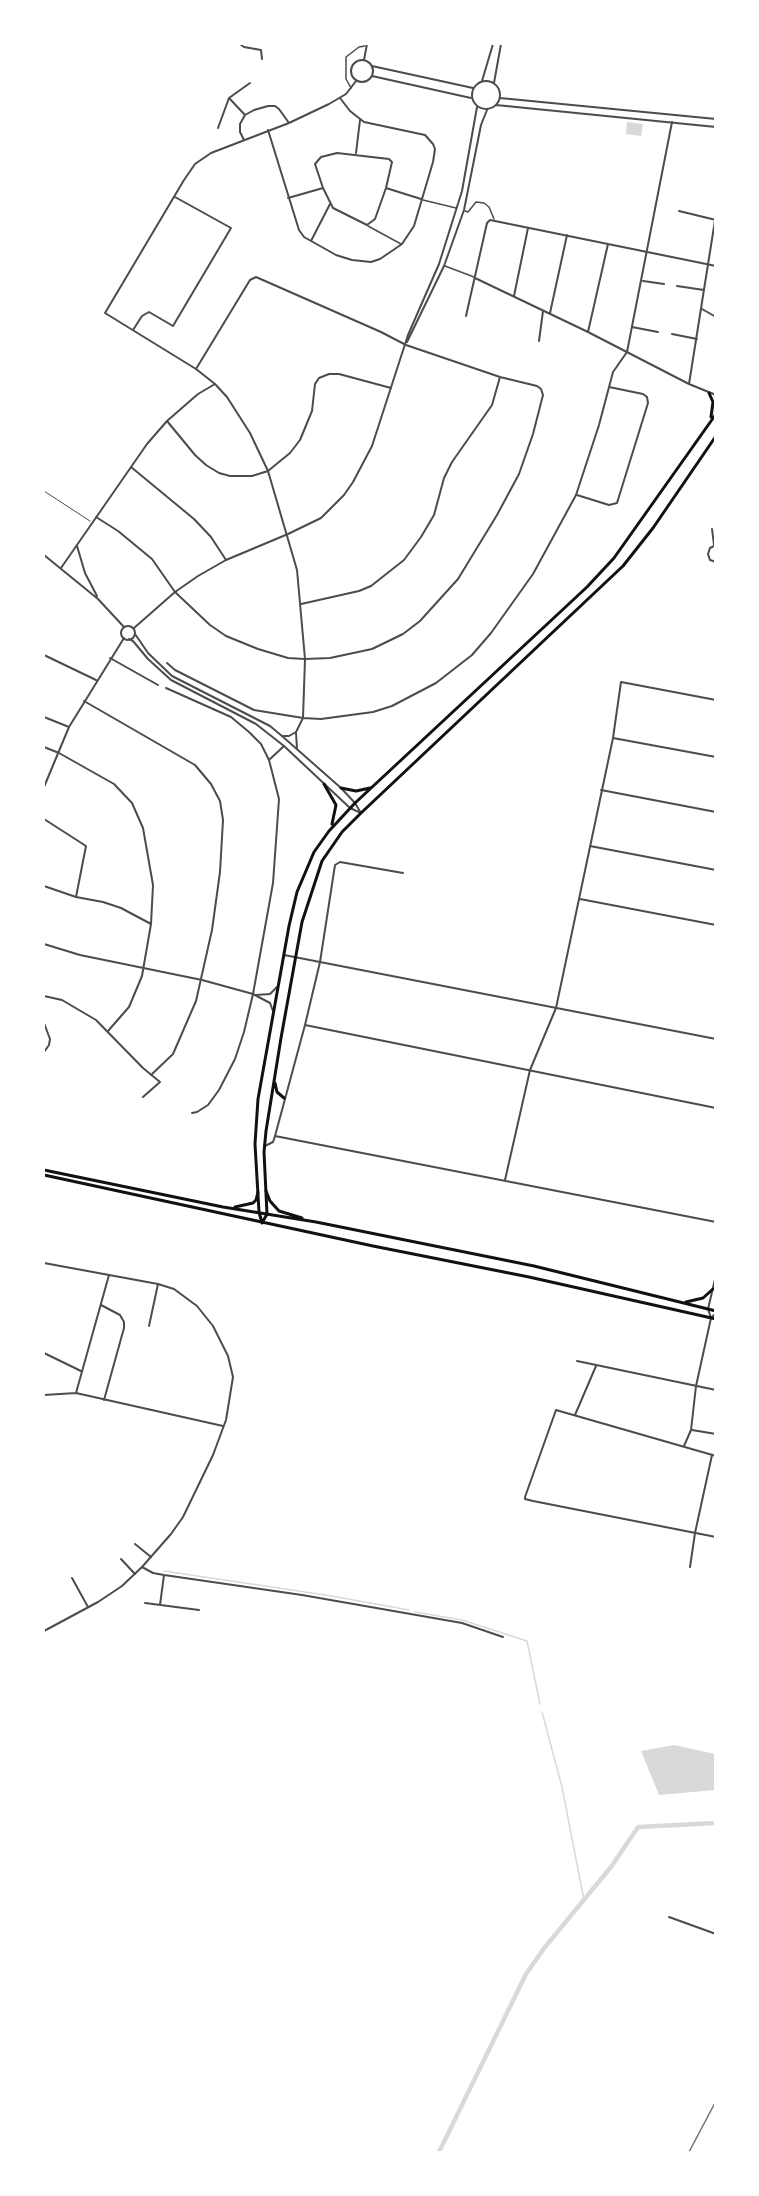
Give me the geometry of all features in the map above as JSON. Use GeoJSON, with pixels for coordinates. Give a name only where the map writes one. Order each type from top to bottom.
{"type":"FeatureCollection","features":[{"type":"Feature","properties":{"kind":"main road"},"geometry":{"type":"LineString","coordinates":[[710,393],[713,402],[710,422]]}},
{"type":"Feature","properties":{"kind":"main road"},"geometry":{"type":"LineString","coordinates":[[262,1222],[259,1212],[255,1144],[256,1119],[289,926],[304,870],[314,852],[331,828],[355,802],[587,587],[642,521],[716,414]]}},
{"type":"Feature","properties":{"kind":"main road"},"geometry":{"type":"LineString","coordinates":[[262,1222],[267,1214],[265,1146],[274,1076],[296,957],[310,895],[322,861],[342,832],[361,813],[623,566],[653,528],[716,436]]}},
{"type":"Feature","properties":{"kind":"main road"},"geometry":{"type":"LineString","coordinates":[[324,784],[336,805],[331,828]]}},
{"type":"Feature","properties":{"kind":"main road"},"geometry":{"type":"LineString","coordinates":[[341,788],[356,791],[372,787]]}},
{"type":"Feature","properties":{"kind":"main road"},"geometry":{"type":"LineString","coordinates":[[274,1076],[277,1092],[284,1098]]}},
{"type":"Feature","properties":{"kind":"main road"},"geometry":{"type":"LineString","coordinates":[[44,1170],[534,1266],[716,1312]]}},
{"type":"Feature","properties":{"kind":"main road"},"geometry":{"type":"LineString","coordinates":[[44,1175],[713,1318]]}},
{"type":"Feature","properties":{"kind":"main road"},"geometry":{"type":"LineString","coordinates":[[266,1191],[270,1201],[279,1211],[316,1222]]}},
{"type":"Feature","properties":{"kind":"main road"},"geometry":{"type":"LineString","coordinates":[[230,1208],[253,1203],[258,1192]]}},
{"type":"Feature","properties":{"kind":"main road"},"geometry":{"type":"LineString","coordinates":[[681,1302],[693,1302],[703,1298],[713,1289]]}},
{"type":"Feature","properties":{"kind":"street"},"geometry":{"type":"LineString","coordinates":[[240,44],[261,50],[262,59]]}},
{"type":"Feature","properties":{"kind":"street"},"geometry":{"type":"LineString","coordinates":[[471,98],[473,88],[482,81],[492,44]]}},
{"type":"Feature","properties":{"kind":"street"},"geometry":{"type":"LineString","coordinates":[[494,83],[501,44]]}},
{"type":"Feature","properties":{"kind":"street"},"geometry":{"type":"LineString","coordinates":[[351,88],[346,80],[346,57],[359,47],[367,45],[364,60]]}},
{"type":"Feature","properties":{"kind":"street"},"geometry":{"type":"LineString","coordinates":[[473,88],[372,66],[364,60],[357,61],[351,69],[356,81],[364,82],[372,76],[471,98],[477,107],[487,110]]}},
{"type":"Feature","properties":{"kind":"street"},"geometry":{"type":"LineString","coordinates":[[372,66],[372,76]]}},
{"type":"Feature","properties":{"kind":"street"},"geometry":{"type":"LineString","coordinates":[[297,748],[296,732],[303,718],[305,659],[301,604],[297,570],[268,471],[250,433],[227,397],[215,384],[196,369],[105,313],[195,164],[212,153],[290,123],[340,98],[356,81]]}},
{"type":"Feature","properties":{"kind":"street"},"geometry":{"type":"LineString","coordinates":[[134,628],[175,592],[225,560],[321,518],[344,495],[372,446],[406,345],[444,266],[464,210],[481,125],[487,110],[496,105],[500,98],[499,89],[494,83],[482,81]]}},
{"type":"Feature","properties":{"kind":"street"},"geometry":{"type":"LineString","coordinates":[[218,128],[229,98],[250,83]]}},
{"type":"Feature","properties":{"kind":"street"},"geometry":{"type":"LineString","coordinates":[[229,98],[245,115]]}},
{"type":"Feature","properties":{"kind":"street"},"geometry":{"type":"LineString","coordinates":[[268,130],[299,230],[311,241],[336,255],[362,262],[380,259],[402,244],[414,226],[435,149],[430,139],[416,132],[370,124],[360,120],[340,98]]}},
{"type":"Feature","properties":{"kind":"street"},"geometry":{"type":"LineString","coordinates":[[500,98],[716,119]]}},
{"type":"Feature","properties":{"kind":"street"},"geometry":{"type":"LineString","coordinates":[[496,105],[716,127]]}},
{"type":"Feature","properties":{"kind":"street"},"geometry":{"type":"LineString","coordinates":[[244,140],[240,132],[240,124],[245,115],[254,110],[275,106],[290,123]]}},
{"type":"Feature","properties":{"kind":"street"},"geometry":{"type":"LineString","coordinates":[[406,345],[408,335],[439,264],[457,209],[477,107]]}},
{"type":"Feature","properties":{"kind":"street"},"geometry":{"type":"LineString","coordinates":[[356,154],[360,120]]}},
{"type":"Feature","properties":{"kind":"street"},"geometry":{"type":"LineString","coordinates":[[167,663],[175,670],[254,710],[303,718],[332,718],[373,712],[414,695],[453,672],[472,655],[491,633],[533,574],[576,495],[613,372],[627,352],[672,123]]}},
{"type":"Feature","properties":{"kind":"street"},"geometry":{"type":"LineString","coordinates":[[367,225],[375,219],[392,162],[389,159],[338,153],[317,161],[315,167],[330,204],[337,210],[402,244]]}},
{"type":"Feature","properties":{"kind":"street"},"geometry":{"type":"LineString","coordinates":[[288,198],[323,188]]}},
{"type":"Feature","properties":{"kind":"street"},"geometry":{"type":"LineString","coordinates":[[386,188],[457,209]]}},
{"type":"Feature","properties":{"kind":"street"},"geometry":{"type":"LineString","coordinates":[[133,330],[142,316],[149,312],[173,326],[231,228],[175,196]]}},
{"type":"Feature","properties":{"kind":"street"},"geometry":{"type":"LineString","coordinates":[[464,210],[468,212],[476,202],[484,203],[489,207],[495,220]]}},
{"type":"Feature","properties":{"kind":"street"},"geometry":{"type":"LineString","coordinates":[[311,241],[330,204]]}},
{"type":"Feature","properties":{"kind":"street"},"geometry":{"type":"LineString","coordinates":[[679,211],[715,220]]}},
{"type":"Feature","properties":{"kind":"street"},"geometry":{"type":"LineString","coordinates":[[689,384],[716,214]]}},
{"type":"Feature","properties":{"kind":"street"},"geometry":{"type":"LineString","coordinates":[[466,316],[487,223],[495,220],[716,266]]}},
{"type":"Feature","properties":{"kind":"street"},"geometry":{"type":"LineString","coordinates":[[514,296],[528,227]]}},
{"type":"Feature","properties":{"kind":"street"},"geometry":{"type":"LineString","coordinates":[[550,314],[567,235]]}},
{"type":"Feature","properties":{"kind":"street"},"geometry":{"type":"LineString","coordinates":[[588,332],[608,244]]}},
{"type":"Feature","properties":{"kind":"street"},"geometry":{"type":"LineString","coordinates":[[444,266],[514,296],[689,384],[716,394]]}},
{"type":"Feature","properties":{"kind":"street"},"geometry":{"type":"LineString","coordinates":[[96,517],[118,531],[152,559],[175,592],[210,625],[226,636],[273,654],[305,659],[355,654],[386,644],[420,621],[458,579],[519,474],[533,434],[543,392],[537,386],[500,377],[406,345],[256,277],[250,280],[196,369]]}},
{"type":"Feature","properties":{"kind":"street"},"geometry":{"type":"LineString","coordinates":[[642,281],[664,284]]}},
{"type":"Feature","properties":{"kind":"street"},"geometry":{"type":"LineString","coordinates":[[678,286],[704,290]]}},
{"type":"Feature","properties":{"kind":"street"},"geometry":{"type":"LineString","coordinates":[[702,309],[716,317]]}},
{"type":"Feature","properties":{"kind":"street"},"geometry":{"type":"LineString","coordinates":[[538,341],[543,310]]}},
{"type":"Feature","properties":{"kind":"street"},"geometry":{"type":"LineString","coordinates":[[632,327],[658,332]]}},
{"type":"Feature","properties":{"kind":"street"},"geometry":{"type":"LineString","coordinates":[[672,334],[697,339]]}},
{"type":"Feature","properties":{"kind":"street"},"geometry":{"type":"LineString","coordinates":[[167,421],[195,455],[219,473],[242,477],[260,475],[290,453],[300,440],[312,411],[315,384],[319,378],[329,374],[339,374],[391,388]]}},
{"type":"Feature","properties":{"kind":"street"},"geometry":{"type":"LineString","coordinates":[[301,604],[371,586],[404,560],[434,515],[448,469],[489,411],[500,377]]}},
{"type":"Feature","properties":{"kind":"street"},"geometry":{"type":"LineString","coordinates":[[61,568],[131,467],[167,421],[198,394],[215,384]]}},
{"type":"Feature","properties":{"kind":"street"},"geometry":{"type":"LineString","coordinates":[[576,495],[609,505],[617,502],[648,403],[647,397],[643,394],[609,387]]}},
{"type":"Feature","properties":{"kind":"street"},"geometry":{"type":"LineString","coordinates":[[131,467],[198,523],[225,560]]}},
{"type":"Feature","properties":{"kind":"street"},"geometry":{"type":"LineString","coordinates":[[712,529],[715,545],[710,548],[708,554],[710,560],[716,562]]}},
{"type":"Feature","properties":{"kind":"street"},"geometry":{"type":"LineString","coordinates":[[77,545],[85,573],[98,599]]}},
{"type":"Feature","properties":{"kind":"street"},"geometry":{"type":"LineString","coordinates":[[44,555],[98,599],[124,627]]}},
{"type":"Feature","properties":{"kind":"street"},"geometry":{"type":"LineString","coordinates":[[124,627],[134,628]]}},
{"type":"Feature","properties":{"kind":"street"},"geometry":{"type":"LineString","coordinates":[[124,627],[122,633],[124,638]]}},
{"type":"Feature","properties":{"kind":"street"},"geometry":{"type":"LineString","coordinates":[[134,628],[135,634],[148,653],[172,676],[270,726],[341,788],[355,802],[361,813]]}},
{"type":"Feature","properties":{"kind":"street"},"geometry":{"type":"LineString","coordinates":[[129,639],[135,634]]}},
{"type":"Feature","properties":{"kind":"street"},"geometry":{"type":"LineString","coordinates":[[124,638],[133,641],[148,659],[171,680],[255,724],[284,746],[350,808],[361,813]]}},
{"type":"Feature","properties":{"kind":"street"},"geometry":{"type":"LineString","coordinates":[[44,787],[69,727],[124,638]]}},
{"type":"Feature","properties":{"kind":"street"},"geometry":{"type":"LineString","coordinates":[[44,655],[96,680]]}},
{"type":"Feature","properties":{"kind":"street"},"geometry":{"type":"LineString","coordinates":[[110,658],[158,685]]}},
{"type":"Feature","properties":{"kind":"street"},"geometry":{"type":"LineString","coordinates":[[505,1180],[530,1070],[556,1008],[613,738],[621,682],[716,700]]}},
{"type":"Feature","properties":{"kind":"street"},"geometry":{"type":"LineString","coordinates":[[166,688],[231,717],[261,744],[269,760],[279,799],[273,883],[244,1032],[229,1073],[208,1105],[192,1113]]}},
{"type":"Feature","properties":{"kind":"street"},"geometry":{"type":"LineString","coordinates":[[84,701],[195,765],[211,784],[220,801],[224,819],[220,872],[202,980],[191,1017],[173,1054],[152,1075]]}},
{"type":"Feature","properties":{"kind":"street"},"geometry":{"type":"LineString","coordinates":[[44,717],[69,727]]}},
{"type":"Feature","properties":{"kind":"street"},"geometry":{"type":"LineString","coordinates":[[282,736],[289,736],[296,732]]}},
{"type":"Feature","properties":{"kind":"street"},"geometry":{"type":"LineString","coordinates":[[613,738],[716,757]]}},
{"type":"Feature","properties":{"kind":"street"},"geometry":{"type":"LineString","coordinates":[[269,760],[284,746]]}},
{"type":"Feature","properties":{"kind":"street"},"geometry":{"type":"LineString","coordinates":[[44,747],[114,784],[132,803],[143,828],[152,872],[151,924],[144,968],[137,992],[129,1006],[108,1031]]}},
{"type":"Feature","properties":{"kind":"street"},"geometry":{"type":"LineString","coordinates":[[601,790],[716,812]]}},
{"type":"Feature","properties":{"kind":"street"},"geometry":{"type":"LineString","coordinates":[[44,819],[86,846],[76,897]]}},
{"type":"Feature","properties":{"kind":"street"},"geometry":{"type":"LineString","coordinates":[[590,846],[716,870]]}},
{"type":"Feature","properties":{"kind":"street"},"geometry":{"type":"LineString","coordinates":[[265,1146],[273,1142],[275,1136],[305,1025],[320,962],[335,865],[340,861],[403,873]]}},
{"type":"Feature","properties":{"kind":"street"},"geometry":{"type":"LineString","coordinates":[[44,886],[121,908],[151,924]]}},
{"type":"Feature","properties":{"kind":"street"},"geometry":{"type":"LineString","coordinates":[[580,899],[716,926]]}},
{"type":"Feature","properties":{"kind":"street"},"geometry":{"type":"LineString","coordinates":[[44,944],[80,955],[202,980],[253,994],[270,1003],[273,1013]]}},
{"type":"Feature","properties":{"kind":"street"},"geometry":{"type":"LineString","coordinates":[[284,955],[716,1039]]}},
{"type":"Feature","properties":{"kind":"street"},"geometry":{"type":"LineString","coordinates":[[253,994],[270,994],[279,984]]}},
{"type":"Feature","properties":{"kind":"street"},"geometry":{"type":"LineString","coordinates":[[44,996],[74,1005],[96,1020],[160,1082],[143,1097]]}},
{"type":"Feature","properties":{"kind":"street"},"geometry":{"type":"LineString","coordinates":[[44,1023],[50,1039],[44,1052]]}},
{"type":"Feature","properties":{"kind":"street"},"geometry":{"type":"LineString","coordinates":[[305,1025],[716,1108]]}},
{"type":"Feature","properties":{"kind":"street"},"geometry":{"type":"LineString","coordinates":[[275,1136],[716,1222]]}},
{"type":"Feature","properties":{"kind":"street"},"geometry":{"type":"LineString","coordinates":[[44,1263],[174,1289],[206,1316],[222,1343],[232,1367],[233,1377],[224,1426],[201,1483],[183,1517],[152,1557],[122,1586],[44,1632]]}},
{"type":"Feature","properties":{"kind":"street"},"geometry":{"type":"LineString","coordinates":[[76,1393],[110,1275]]}},
{"type":"Feature","properties":{"kind":"street"},"geometry":{"type":"LineString","coordinates":[[713,1318],[708,1309],[716,1275]]}},
{"type":"Feature","properties":{"kind":"street"},"geometry":{"type":"LineString","coordinates":[[149,1326],[158,1284]]}},
{"type":"Feature","properties":{"kind":"street"},"geometry":{"type":"LineString","coordinates":[[101,1305],[120,1315],[124,1322],[104,1400]]}},
{"type":"Feature","properties":{"kind":"street"},"geometry":{"type":"LineString","coordinates":[[684,1446],[691,1430],[696,1386],[716,1312]]}},
{"type":"Feature","properties":{"kind":"street"},"geometry":{"type":"LineString","coordinates":[[44,1353],[81,1371]]}},
{"type":"Feature","properties":{"kind":"street"},"geometry":{"type":"LineString","coordinates":[[577,1361],[716,1390]]}},
{"type":"Feature","properties":{"kind":"street"},"geometry":{"type":"LineString","coordinates":[[574,1415],[596,1366]]}},
{"type":"Feature","properties":{"kind":"street"},"geometry":{"type":"LineString","coordinates":[[44,1395],[76,1393],[224,1426]]}},
{"type":"Feature","properties":{"kind":"street"},"geometry":{"type":"LineString","coordinates":[[690,1567],[694,1533],[714,1456],[556,1410],[525,1499],[532,1501],[694,1533],[716,1537]]}},
{"type":"Feature","properties":{"kind":"street"},"geometry":{"type":"LineString","coordinates":[[691,1430],[716,1434]]}},
{"type":"Feature","properties":{"kind":"street"},"geometry":{"type":"LineString","coordinates":[[135,1544],[152,1557]]}},
{"type":"Feature","properties":{"kind":"street"},"geometry":{"type":"LineString","coordinates":[[121,1560],[135,1574]]}},
{"type":"Feature","properties":{"kind":"street"},"geometry":{"type":"LineString","coordinates":[[142,1568],[164,1575],[302,1595],[462,1623],[503,1637]]}},
{"type":"Feature","properties":{"kind":"street"},"geometry":{"type":"LineString","coordinates":[[160,1605],[164,1575]]}},
{"type":"Feature","properties":{"kind":"street"},"geometry":{"type":"LineString","coordinates":[[72,1578],[88,1607]]}},
{"type":"Feature","properties":{"kind":"street"},"geometry":{"type":"LineString","coordinates":[[145,1603],[199,1610]]}},
{"type":"Feature","properties":{"kind":"street"},"geometry":{"type":"LineString","coordinates":[[669,1917],[716,1934]]}},
{"type":"Feature","properties":{"kind":"lane"},"geometry":{"type":"LineString","coordinates":[[44,491],[92,522]]}},
{"type":"Feature","properties":{"kind":"shaded area"},"geometry":{"type":"Polygon","coordinates":[[[627,122],[643,124],[641,136],[626,134],[627,122]]]}},
{"type":"Feature","properties":{"kind":"shaded area"},"geometry":{"type":"Polygon","coordinates":[[[674,1745],[715,1754],[715,1790],[659,1795],[641,1751],[674,1745]]]}},
{"type":"Feature","properties":{"kind":"waterway"},"geometry":{"type":"LineString","coordinates":[[164,1571],[409,1610]]}},
{"type":"Feature","properties":{"kind":"waterway"},"geometry":{"type":"LineString","coordinates":[[415,1612],[462,1620],[527,1641],[540,1704]]}},
{"type":"Feature","properties":{"kind":"waterway"},"geometry":{"type":"LineString","coordinates":[[542,1712],[562,1787],[584,1900]]}},
{"type":"Feature","properties":{"kind":"waterway"},"geometry":{"type":"LineString","coordinates":[[439,2152],[526,1974],[545,1947],[611,1867],[638,1827],[716,1823]]}},
{"type":"Feature","properties":{"kind":"railway"},"geometry":{"type":"LineString","coordinates":[[689,2152],[716,2101]]}}]}
